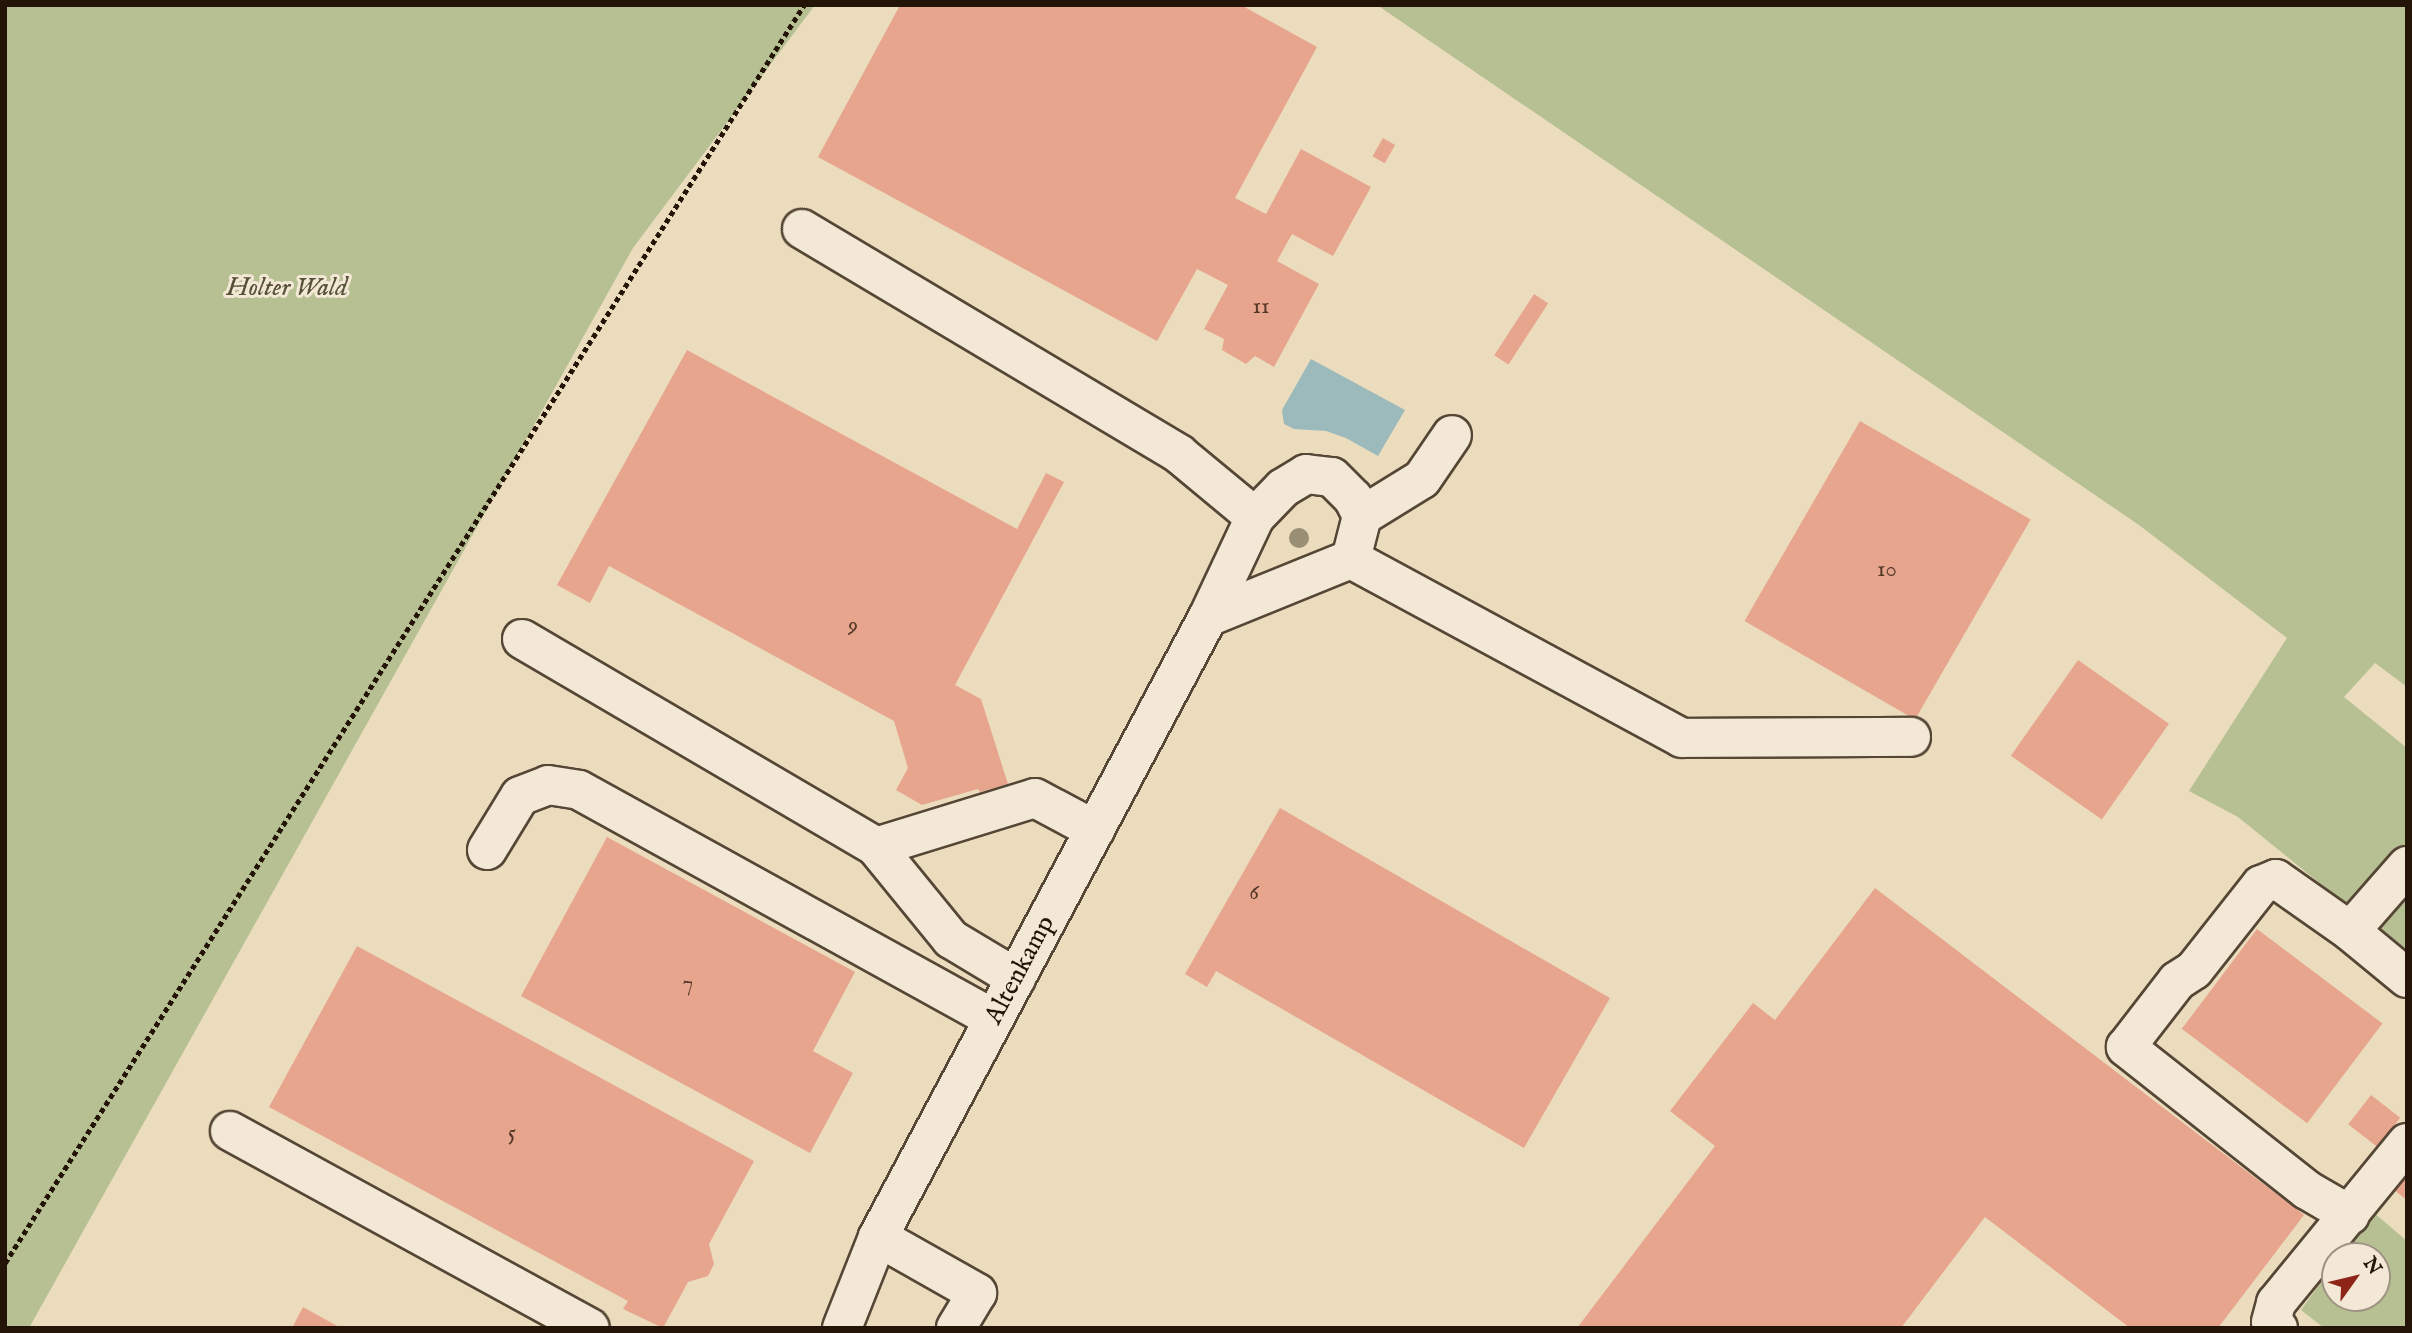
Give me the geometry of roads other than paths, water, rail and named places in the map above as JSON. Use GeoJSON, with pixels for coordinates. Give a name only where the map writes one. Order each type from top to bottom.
{"type":"FeatureCollection","features":[{"type":"Feature","properties":{"kind":"street"},"geometry":{"type":"LineString","coordinates":[[802,229],[1179,454],[1255,517]]}},
{"type":"Feature","properties":{"kind":"street"},"geometry":{"type":"LineString","coordinates":[[1351,559],[1362,516],[1422,479],[1452,435]]}},
{"type":"Feature","properties":{"kind":"street","name":"Altenkamp"},"geometry":{"type":"LineString","coordinates":[[842,1328],[878,1237],[1208,617],[1255,517],[1283,488],[1306,474],[1332,477],[1353,498],[1362,516]]}},
{"type":"Feature","properties":{"kind":"street"},"geometry":{"type":"LineString","coordinates":[[1208,617],[1351,559]]}},
{"type":"Feature","properties":{"kind":"street"},"geometry":{"type":"LineString","coordinates":[[1351,559],[1682,738],[1911,737]]}},
{"type":"Feature","properties":{"kind":"street"},"geometry":{"type":"LineString","coordinates":[[522,639],[876,847],[950,939],[1016,978]]}},
{"type":"Feature","properties":{"kind":"street"},"geometry":{"type":"LineString","coordinates":[[487,850],[520,796],[548,785],[579,790],[994,1019]]}},
{"type":"Feature","properties":{"kind":"street"},"geometry":{"type":"LineString","coordinates":[[876,847],[1035,798],[1094,830]]}},
{"type":"Feature","properties":{"kind":"street"},"geometry":{"type":"LineString","coordinates":[[2350,931],[2407,866]]}},
{"type":"Feature","properties":{"kind":"street"},"geometry":{"type":"LineString","coordinates":[[2350,1215],[2307,1190],[2126,1047],[2177,981],[2194,970],[2261,885],[2276,879],[2350,931],[2407,978]]}},
{"type":"Feature","properties":{"kind":"street"},"geometry":{"type":"LineString","coordinates":[[230,1131],[590,1328]]}},
{"type":"Feature","properties":{"kind":"street"},"geometry":{"type":"LineString","coordinates":[[2239,1328],[2254,1309],[2277,1316],[2350,1215],[2407,1143]]}},
{"type":"Feature","properties":{"kind":"street"},"geometry":{"type":"LineString","coordinates":[[878,1237],[976,1293],[956,1328]]}},
{"type":"Feature","properties":{"kind":"water"},"geometry":{"type":"Polygon","coordinates":[[[1311,359],[1405,410],[1378,456],[1346,438],[1326,431],[1294,429],[1284,424],[1282,410],[1311,359]]]}},
{"type":"Feature","properties":{"kind":"park label","name":"Holter Wald"},"geometry":{"type":"Point","coordinates":[287,288]}}]}
